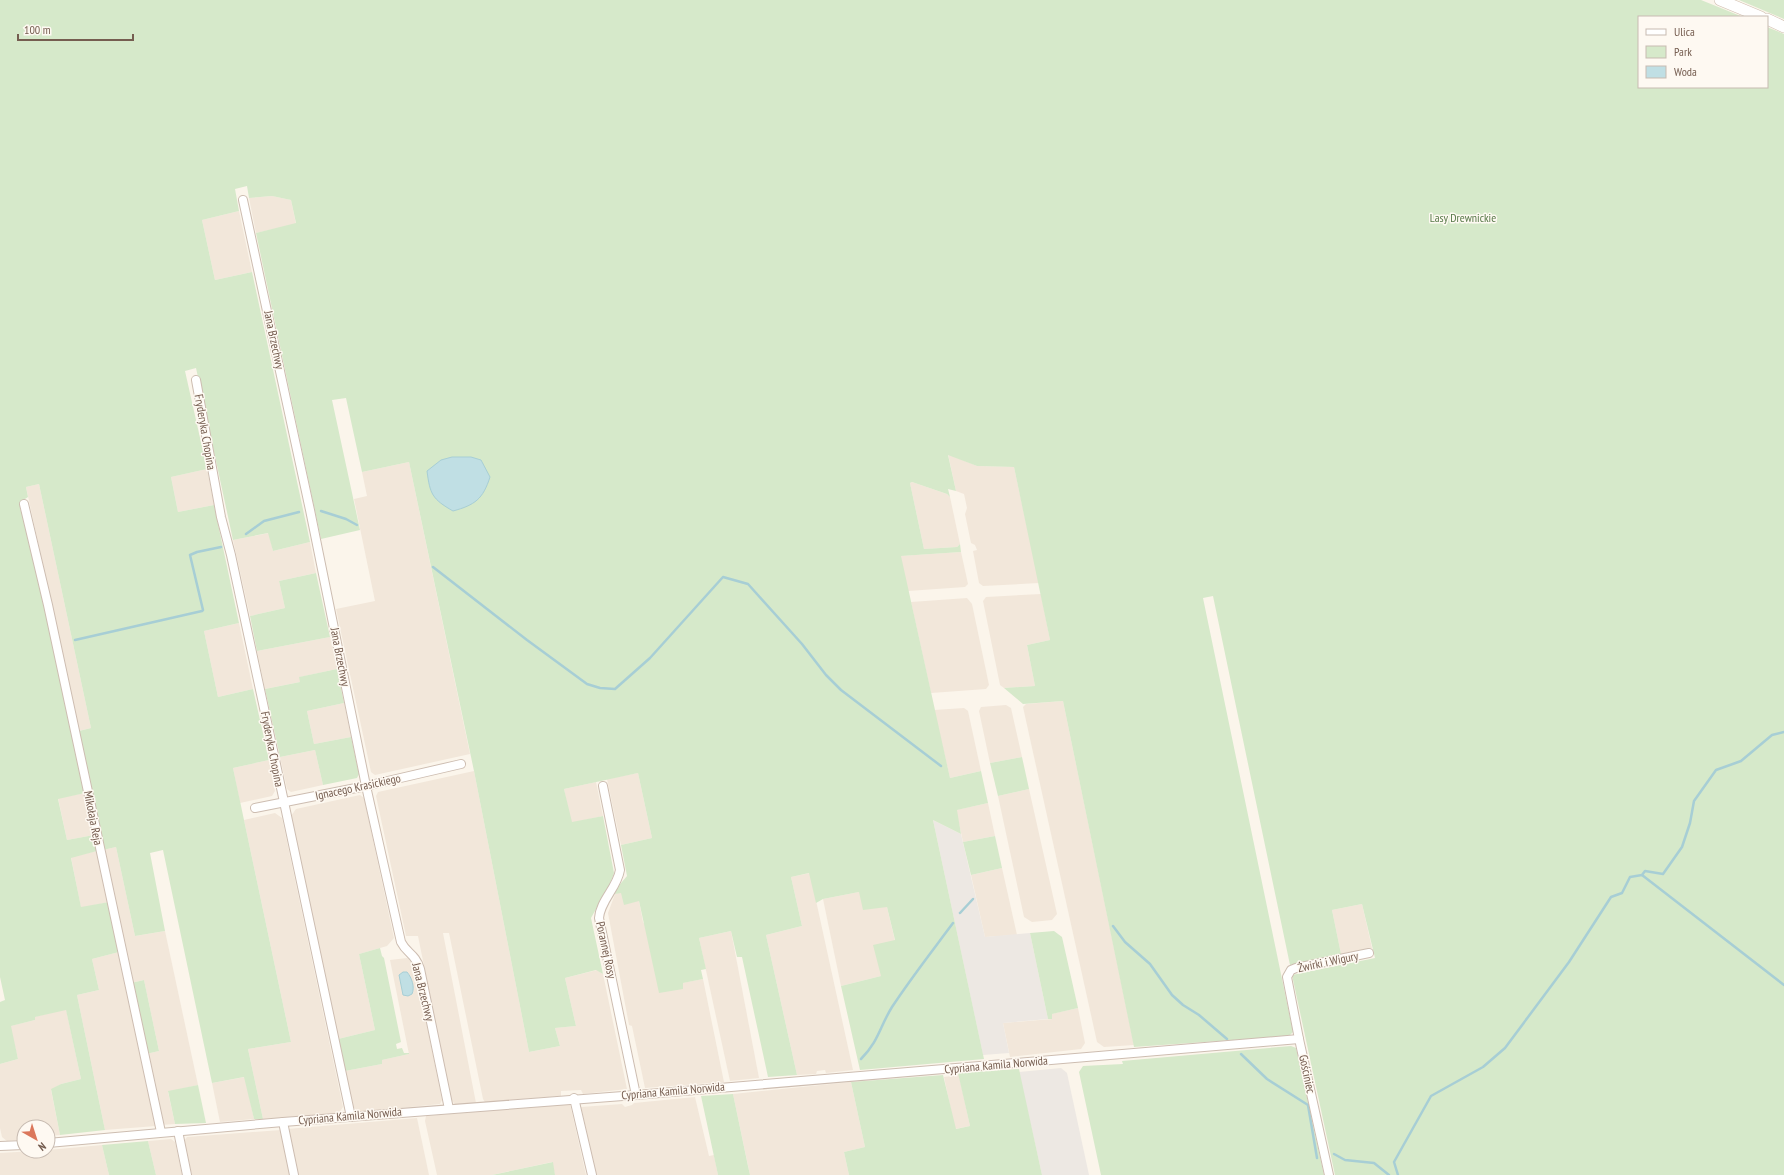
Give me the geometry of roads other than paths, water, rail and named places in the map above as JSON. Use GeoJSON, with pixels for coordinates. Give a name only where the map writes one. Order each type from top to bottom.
{"type":"FeatureCollection","features":[{"type":"Feature","properties":{"kind":"main road"},"geometry":{"type":"LineString","coordinates":[[1720,0],[1759,16]]}},
{"type":"Feature","properties":{"kind":"main road"},"geometry":{"type":"LineString","coordinates":[[1768,20],[1784,26]]}},
{"type":"Feature","properties":{"kind":"street","name":"Jana Brzechwy"},"geometry":{"type":"LineString","coordinates":[[243,200],[310,510],[366,786],[401,942],[404,947],[415,957],[420,969],[449,1109]]}},
{"type":"Feature","properties":{"kind":"street","name":"Fryderyka Chopina"},"geometry":{"type":"LineString","coordinates":[[196,380],[221,517],[240,599],[351,1118]]}},
{"type":"Feature","properties":{"kind":"street","name":"Mikołaja Reja"},"geometry":{"type":"LineString","coordinates":[[24,504],[48,605],[161,1132]]}},
{"type":"Feature","properties":{"kind":"street","name":"Ignacego Krasickiego"},"geometry":{"type":"LineString","coordinates":[[255,808],[366,786],[461,764]]}},
{"type":"Feature","properties":{"kind":"street","name":"Porannej Rosy"},"geometry":{"type":"LineString","coordinates":[[602,786],[620,870],[618,879],[601,909],[599,918],[636,1094]]}},
{"type":"Feature","properties":{"kind":"street","name":"Żwirki i Wigury"},"geometry":{"type":"LineString","coordinates":[[1288,974],[1296,968],[1369,953]]}},
{"type":"Feature","properties":{"kind":"street","name":"Gościniec"},"geometry":{"type":"LineString","coordinates":[[1288,974],[1287,981],[1329,1175]]}},
{"type":"Feature","properties":{"kind":"street","name":"Cypriana Kamila Norwida"},"geometry":{"type":"LineString","coordinates":[[56,1142],[161,1132],[351,1118],[574,1098],[1299,1039]]}},
{"type":"Feature","properties":{"kind":"street"},"geometry":{"type":"LineString","coordinates":[[574,1098],[592,1175]]}},
{"type":"Feature","properties":{"kind":"street"},"geometry":{"type":"LineString","coordinates":[[283,1122],[294,1175]]}},
{"type":"Feature","properties":{"kind":"street"},"geometry":{"type":"LineString","coordinates":[[178,1131],[187,1175]]}},
{"type":"Feature","properties":{"kind":"street"},"geometry":{"type":"LineString","coordinates":[[0,1145],[16,1145]]}},
{"type":"Feature","properties":{"kind":"water"},"geometry":{"type":"Polygon","coordinates":[[[452,457],[471,457],[481,460],[490,477],[484,491],[477,500],[467,506],[453,511],[440,503],[433,495],[429,485],[427,471],[441,460],[452,457]]]}},
{"type":"Feature","properties":{"kind":"water"},"geometry":{"type":"Polygon","coordinates":[[[403,972],[407,972],[412,983],[412,994],[408,996],[403,995],[399,975],[403,972]]]}},
{"type":"Feature","properties":{"kind":"waterway"},"geometry":{"type":"LineString","coordinates":[[321,511],[346,519],[357,525]]}},
{"type":"Feature","properties":{"kind":"waterway"},"geometry":{"type":"LineString","coordinates":[[246,534],[264,521],[299,512]]}},
{"type":"Feature","properties":{"kind":"waterway"},"geometry":{"type":"LineString","coordinates":[[75,640],[202,611],[190,555],[221,547]]}},
{"type":"Feature","properties":{"kind":"waterway"},"geometry":{"type":"LineString","coordinates":[[433,567],[527,640],[587,684],[600,688],[615,689],[650,658],[723,577],[748,584],[802,644],[826,675],[841,690],[941,766]]}},
{"type":"Feature","properties":{"kind":"waterway"},"geometry":{"type":"LineString","coordinates":[[1398,1175],[1394,1162],[1431,1096],[1483,1067],[1505,1048],[1569,962],[1611,897],[1622,893],[1630,877],[1642,875],[1645,871],[1663,874],[1682,847],[1690,823],[1694,801],[1716,770],[1741,761],[1772,735],[1784,732]]}},
{"type":"Feature","properties":{"kind":"waterway"},"geometry":{"type":"LineString","coordinates":[[1642,875],[1784,985]]}},
{"type":"Feature","properties":{"kind":"waterway"},"geometry":{"type":"LineString","coordinates":[[960,913],[973,899]]}},
{"type":"Feature","properties":{"kind":"waterway"},"geometry":{"type":"LineString","coordinates":[[861,1059],[872,1046],[899,996],[953,923]]}},
{"type":"Feature","properties":{"kind":"waterway"},"geometry":{"type":"LineString","coordinates":[[1113,926],[1125,942],[1150,964],[1172,995],[1183,1005],[1199,1015],[1227,1039]]}},
{"type":"Feature","properties":{"kind":"waterway"},"geometry":{"type":"LineString","coordinates":[[1241,1054],[1267,1079],[1308,1105],[1317,1158]]}},
{"type":"Feature","properties":{"kind":"waterway"},"geometry":{"type":"LineString","coordinates":[[1334,1154],[1345,1160],[1374,1163],[1389,1175]]}},
{"type":"Feature","properties":{"kind":"park label","name":"Lasy Drewnickie"},"geometry":{"type":"Point","coordinates":[1463,218]}}]}
